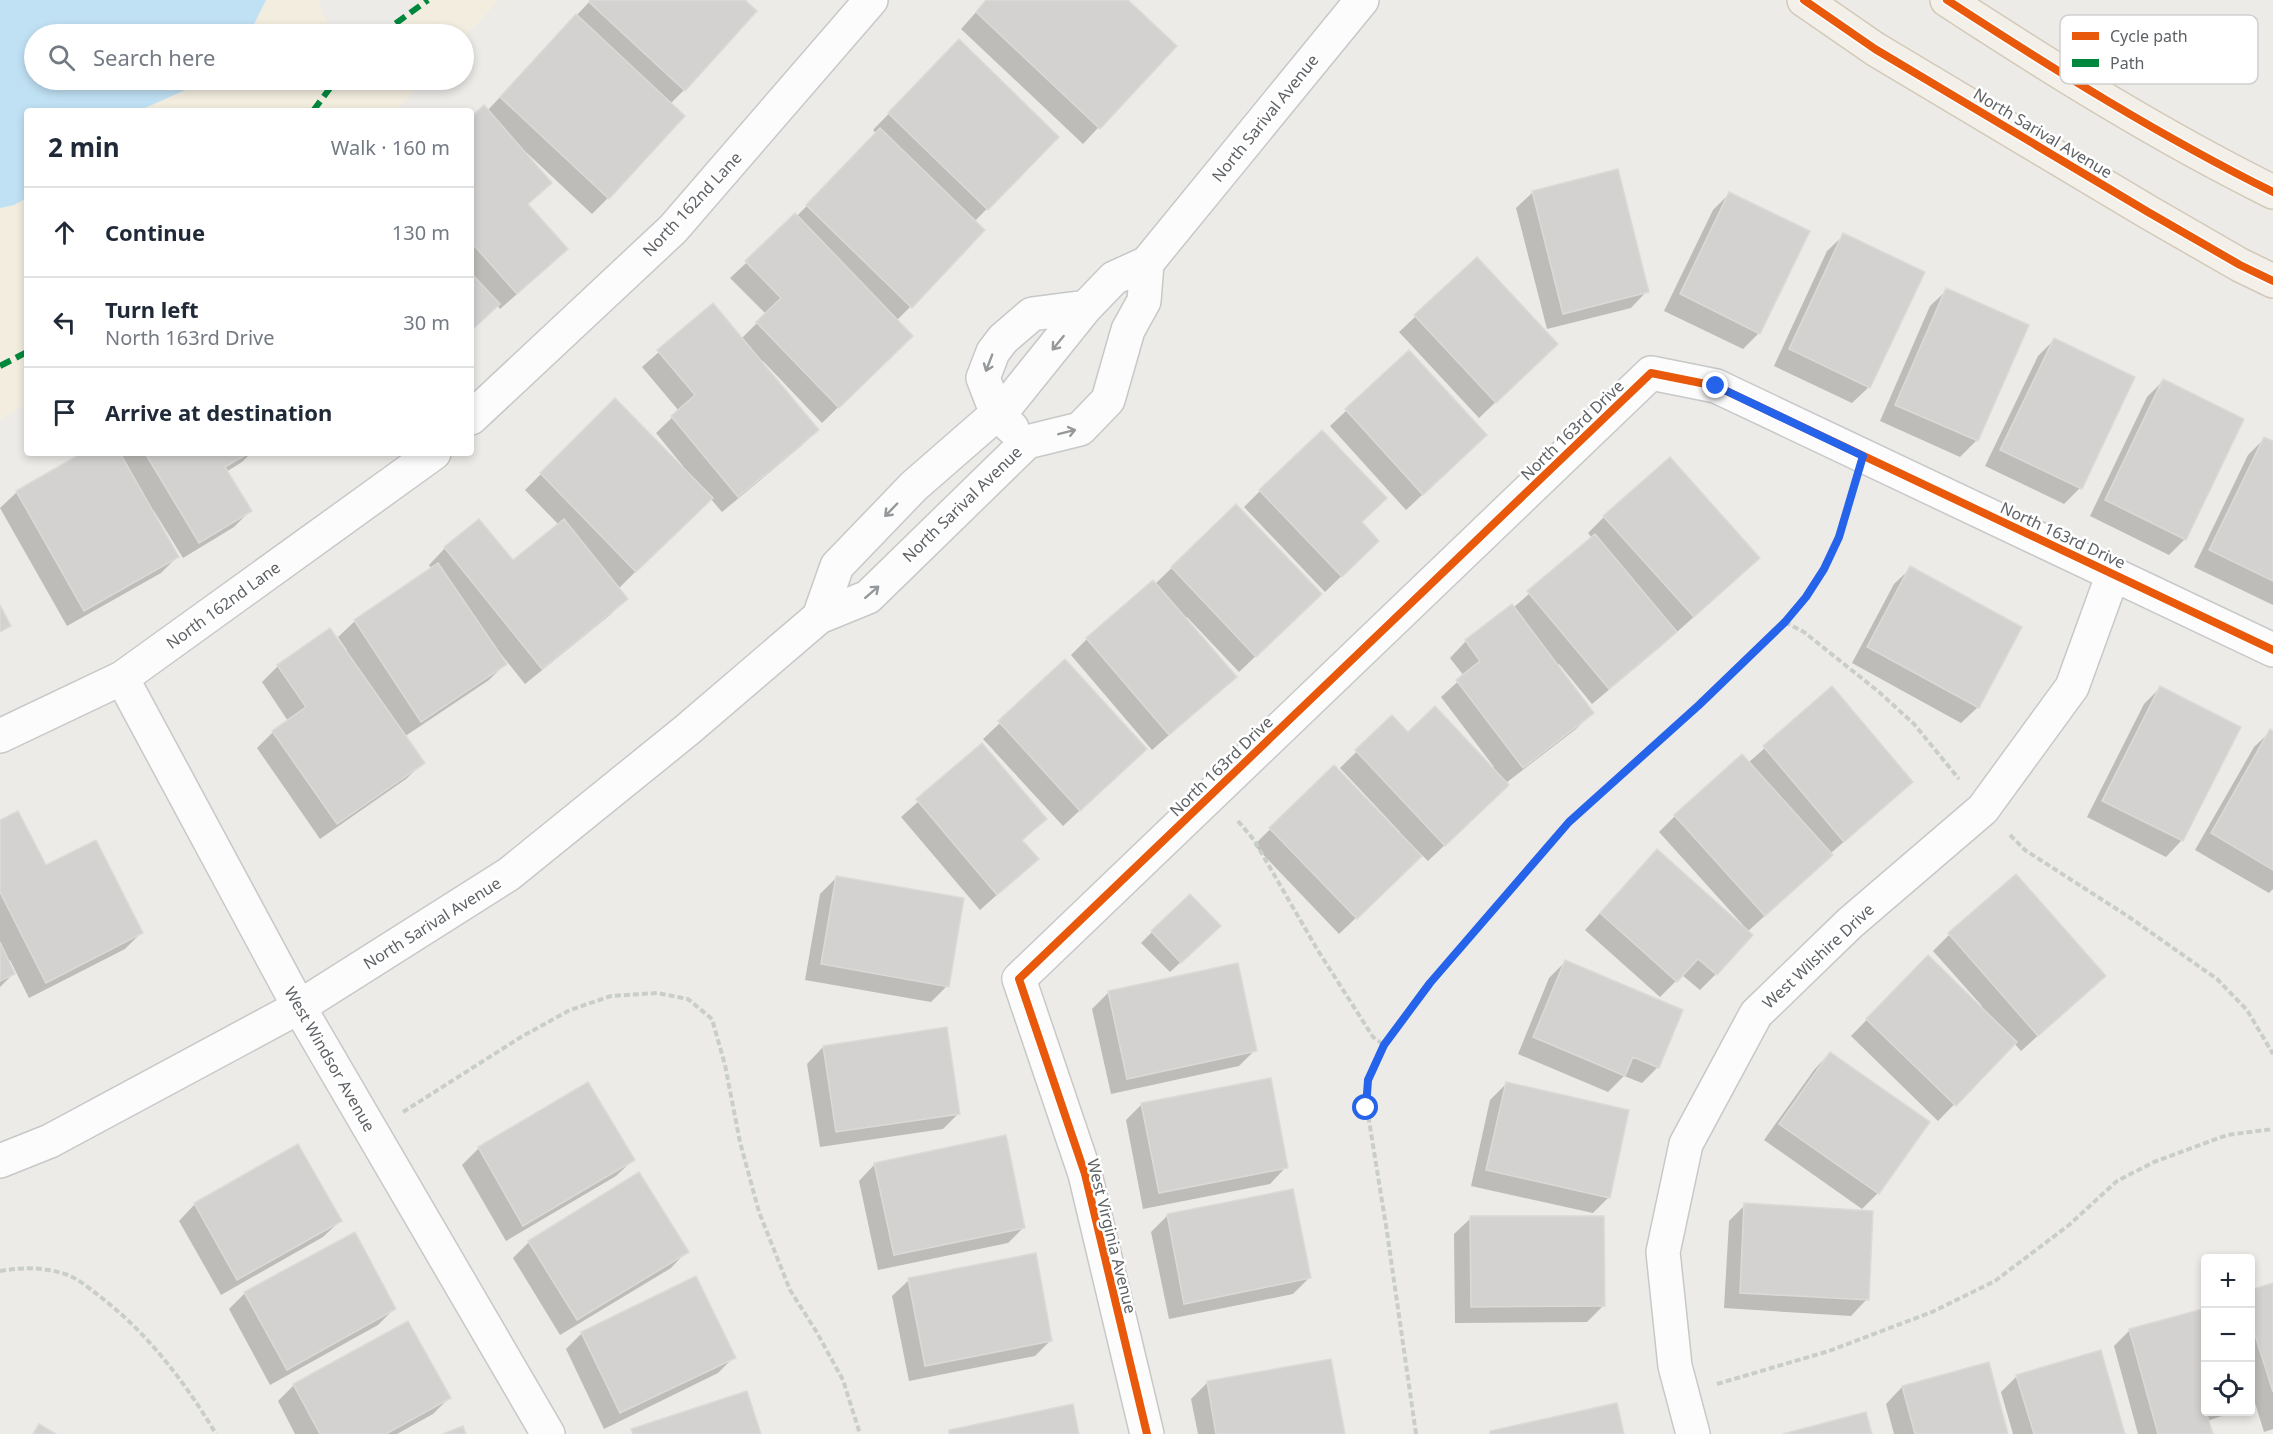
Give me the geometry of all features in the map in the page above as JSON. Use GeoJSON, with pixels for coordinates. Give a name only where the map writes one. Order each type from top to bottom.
{"type":"FeatureCollection","features":[{"type":"Feature","properties":{"kind":"main road","name":"North Sarival Avenue"},"geometry":{"type":"LineString","coordinates":[[1804,0],[1884,55],[2158,218],[2273,281]]}},
{"type":"Feature","properties":{"kind":"main road"},"geometry":{"type":"LineString","coordinates":[[1947,0],[2060,72]]}},
{"type":"Feature","properties":{"kind":"main road"},"geometry":{"type":"LineString","coordinates":[[2079,84],[2273,192]]}},
{"type":"Feature","properties":{"kind":"street","name":"North 162nd Lane"},"geometry":{"type":"LineString","coordinates":[[474,415],[673,230],[870,0]]}},
{"type":"Feature","properties":{"kind":"street","name":"North Sarival Avenue"},"geometry":{"type":"LineString","coordinates":[[819,617],[837,566],[914,486],[1008,404],[1086,308],[1114,278],[1147,263],[1362,0]]}},
{"type":"Feature","properties":{"kind":"street","name":"North Sarival Avenue"},"geometry":{"type":"LineString","coordinates":[[0,1161],[50,1142],[299,1007],[509,874],[687,730],[819,617],[868,597],[1027,442],[1080,429],[1108,400],[1128,330],[1144,301],[1147,263]]}},
{"type":"Feature","properties":{"kind":"street"},"geometry":{"type":"LineString","coordinates":[[1027,442],[997,414],[983,378],[993,351],[1003,339],[1032,314],[1086,308]]}},
{"type":"Feature","properties":{"kind":"street","name":"North 163rd Drive"},"geometry":{"type":"LineString","coordinates":[[1019,979],[1650,373],[1716,386],[2273,650]]}},
{"type":"Feature","properties":{"kind":"street","name":"North 162nd Lane"},"geometry":{"type":"LineString","coordinates":[[0,736],[122,678],[430,456]]}},
{"type":"Feature","properties":{"kind":"street"},"geometry":{"type":"LineString","coordinates":[[914,486],[947,518]]}},
{"type":"Feature","properties":{"kind":"street","name":"West Wilshire Drive"},"geometry":{"type":"LineString","coordinates":[[1693,1434],[1675,1366],[1663,1252],[1686,1144],[1756,1014],[1850,923],[1983,809],[2072,687],[2113,574]]}},
{"type":"Feature","properties":{"kind":"street","name":"West Windsor Avenue"},"geometry":{"type":"LineString","coordinates":[[122,678],[299,1007],[548,1434]]}},
{"type":"Feature","properties":{"kind":"street","name":"West Virginia Avenue"},"geometry":{"type":"LineString","coordinates":[[1019,979],[1085,1174],[1147,1434]]}},
{"type":"Feature","properties":{"kind":"path"},"geometry":{"type":"LineString","coordinates":[[1416,1434],[1387,1232],[1366,1108],[1368,1080],[1384,1045],[1430,983],[1569,822],[1699,705],[1785,622],[1806,597],[1824,569],[1839,537],[1863,456]]}},
{"type":"Feature","properties":{"kind":"path"},"geometry":{"type":"LineString","coordinates":[[1785,622],[1804,632],[1836,656],[1914,724],[1983,809],[2025,850],[2156,935],[2217,979],[2247,1010],[2273,1054]]}},
{"type":"Feature","properties":{"kind":"path"},"geometry":{"type":"LineString","coordinates":[[1212,793],[1254,840],[1357,1012],[1373,1037],[1384,1045]]}},
{"type":"Feature","properties":{"kind":"path"},"geometry":{"type":"LineString","coordinates":[[372,1132],[521,1037],[570,1010],[611,996],[657,993],[688,999],[712,1019],[725,1065],[740,1142],[759,1212],[790,1290],[816,1330],[843,1380],[860,1434]]}},
{"type":"Feature","properties":{"kind":"path"},"geometry":{"type":"LineString","coordinates":[[1682,1393],[1829,1351],[1932,1312],[1995,1281],[2069,1225],[2117,1181],[2154,1162],[2227,1135],[2273,1129]]}},
{"type":"Feature","properties":{"kind":"path"},"geometry":{"type":"LineString","coordinates":[[0,1271],[33,1267],[69,1275],[109,1303],[167,1362],[195,1398],[216,1434]]}},
{"type":"Feature","properties":{"kind":"sand"},"geometry":{"type":"Polygon","coordinates":[[[266,0],[319,0],[321,10],[329,24],[254,24],[266,0]]]}},
{"type":"Feature","properties":{"kind":"sand"},"geometry":{"type":"Polygon","coordinates":[[[417,0],[499,0],[474,27],[474,24],[394,24],[416,8],[417,0]]]}},
{"type":"Feature","properties":{"kind":"sand"},"geometry":{"type":"Polygon","coordinates":[[[185,90],[415,90],[398,108],[145,108],[185,90]]]}},
{"type":"Feature","properties":{"kind":"sand"},"geometry":{"type":"Polygon","coordinates":[[[24,200],[24,405],[0,420],[0,208],[24,200]]]}},
{"type":"Feature","properties":{"kind":"water"},"geometry":{"type":"Polygon","coordinates":[[[0,0],[266,0],[254,24],[24,24],[24,90],[185,90],[145,108],[24,108],[24,200],[0,208],[0,0]]]}},
{"type":"Feature","properties":{"kind":"building"},"geometry":{"type":"Polygon","coordinates":[[[590,0],[745,0],[757,11],[685,91],[589,2],[590,0]]]}},
{"type":"Feature","properties":{"kind":"building"},"geometry":{"type":"Polygon","coordinates":[[[986,0],[1128,0],[1177,46],[1100,129],[976,12],[986,0]]]}},
{"type":"Feature","properties":{"kind":"building"},"geometry":{"type":"Polygon","coordinates":[[[576,14],[685,116],[609,199],[500,97],[576,14]]]}},
{"type":"Feature","properties":{"kind":"building"},"geometry":{"type":"Polygon","coordinates":[[[959,39],[1059,137],[988,210],[888,113],[959,39]]]}},
{"type":"Feature","properties":{"kind":"building"},"geometry":{"type":"Polygon","coordinates":[[[484,105],[552,183],[528,204],[568,249],[517,294],[474,245],[474,114],[484,105]]]}},
{"type":"Feature","properties":{"kind":"building"},"geometry":{"type":"Polygon","coordinates":[[[880,128],[985,230],[912,308],[806,205],[880,128]]]}},
{"type":"Feature","properties":{"kind":"building"},"geometry":{"type":"Polygon","coordinates":[[[1618,169],[1649,292],[1563,314],[1532,191],[1618,169]]]}},
{"type":"Feature","properties":{"kind":"building"},"geometry":{"type":"Polygon","coordinates":[[[1729,192],[1810,231],[1760,334],[1680,294],[1729,192]]]}},
{"type":"Feature","properties":{"kind":"building"},"geometry":{"type":"Polygon","coordinates":[[[795,213],[913,336],[839,408],[756,322],[781,298],[745,261],[795,213]]]}},
{"type":"Feature","properties":{"kind":"building"},"geometry":{"type":"Polygon","coordinates":[[[1843,233],[1925,272],[1870,388],[1789,349],[1843,233]]]}},
{"type":"Feature","properties":{"kind":"building"},"geometry":{"type":"Polygon","coordinates":[[[1477,257],[1558,344],[1496,403],[1414,315],[1477,257]]]}},
{"type":"Feature","properties":{"kind":"building"},"geometry":{"type":"Polygon","coordinates":[[[474,276],[500,304],[474,328],[474,276]]]}},
{"type":"Feature","properties":{"kind":"building"},"geometry":{"type":"Polygon","coordinates":[[[1946,288],[2029,325],[1978,441],[1895,405],[1946,288]]]}},
{"type":"Feature","properties":{"kind":"building"},"geometry":{"type":"Polygon","coordinates":[[[713,303],[819,430],[738,497],[671,416],[695,395],[657,350],[713,303]]]}},
{"type":"Feature","properties":{"kind":"building"},"geometry":{"type":"Polygon","coordinates":[[[2054,338],[2135,377],[2082,489],[2000,450],[2054,338]]]}},
{"type":"Feature","properties":{"kind":"building"},"geometry":{"type":"Polygon","coordinates":[[[1409,350],[1487,435],[1423,495],[1345,409],[1409,350]]]}},
{"type":"Feature","properties":{"kind":"building"},"geometry":{"type":"Polygon","coordinates":[[[2163,379],[2244,419],[2186,540],[2105,500],[2163,379]]]}},
{"type":"Feature","properties":{"kind":"building"},"geometry":{"type":"Polygon","coordinates":[[[615,398],[713,498],[636,572],[540,473],[615,398]]]}},
{"type":"Feature","properties":{"kind":"building"},"geometry":{"type":"Polygon","coordinates":[[[1322,430],[1387,498],[1362,522],[1379,541],[1342,577],[1259,490],[1322,430]]]}},
{"type":"Feature","properties":{"kind":"building"},"geometry":{"type":"Polygon","coordinates":[[[2264,437],[2273,441],[2273,581],[2209,550],[2264,437]]]}},
{"type":"Feature","properties":{"kind":"building"},"geometry":{"type":"Polygon","coordinates":[[[77,456],[122,456],[179,557],[84,611],[16,491],[77,456]]]}},
{"type":"Feature","properties":{"kind":"building"},"geometry":{"type":"Polygon","coordinates":[[[147,456],[244,456],[225,467],[252,511],[199,543],[147,456]]]}},
{"type":"Feature","properties":{"kind":"building"},"geometry":{"type":"Polygon","coordinates":[[[1670,457],[1760,558],[1694,617],[1603,516],[1670,457]]]}},
{"type":"Feature","properties":{"kind":"building"},"geometry":{"type":"Polygon","coordinates":[[[1236,504],[1322,594],[1256,657],[1171,567],[1236,504]]]}},
{"type":"Feature","properties":{"kind":"building"},"geometry":{"type":"Polygon","coordinates":[[[479,519],[513,560],[564,519],[628,599],[542,669],[444,547],[479,519]]]}},
{"type":"Feature","properties":{"kind":"building"},"geometry":{"type":"Polygon","coordinates":[[[1595,534],[1677,632],[1609,689],[1527,591],[1595,534]]]}},
{"type":"Feature","properties":{"kind":"building"},"geometry":{"type":"Polygon","coordinates":[[[438,563],[507,664],[421,722],[354,620],[438,563]]]}},
{"type":"Feature","properties":{"kind":"building"},"geometry":{"type":"Polygon","coordinates":[[[1910,566],[2022,627],[1979,708],[1867,647],[1910,566]]]}},
{"type":"Feature","properties":{"kind":"building"},"geometry":{"type":"Polygon","coordinates":[[[1153,580],[1237,677],[1169,735],[1086,638],[1153,580]]]}},
{"type":"Feature","properties":{"kind":"building"},"geometry":{"type":"Polygon","coordinates":[[[1512,604],[1594,713],[1523,768],[1456,680],[1480,661],[1465,640],[1512,604]]]}},
{"type":"Feature","properties":{"kind":"building"},"geometry":{"type":"Polygon","coordinates":[[[0,605],[11,626],[0,632],[0,605]]]}},
{"type":"Feature","properties":{"kind":"building"},"geometry":{"type":"Polygon","coordinates":[[[330,628],[425,763],[337,824],[272,731],[306,707],[277,665],[330,628]]]}},
{"type":"Feature","properties":{"kind":"building"},"geometry":{"type":"Polygon","coordinates":[[[1065,659],[1147,749],[1080,811],[998,721],[1065,659]]]}},
{"type":"Feature","properties":{"kind":"building"},"geometry":{"type":"Polygon","coordinates":[[[1832,686],[1913,782],[1844,842],[1763,746],[1832,686]]]}},
{"type":"Feature","properties":{"kind":"building"},"geometry":{"type":"Polygon","coordinates":[[[2160,686],[2241,727],[2183,841],[2102,801],[2160,686]]]}},
{"type":"Feature","properties":{"kind":"building"},"geometry":{"type":"Polygon","coordinates":[[[1435,706],[1509,785],[1445,846],[1355,750],[1392,715],[1408,732],[1435,706]]]}},
{"type":"Feature","properties":{"kind":"building"},"geometry":{"type":"Polygon","coordinates":[[[2270,729],[2273,731],[2273,870],[2211,833],[2270,729]]]}},
{"type":"Feature","properties":{"kind":"building"},"geometry":{"type":"Polygon","coordinates":[[[982,743],[1047,819],[1022,840],[1039,859],[997,895],[916,799],[982,743]]]}},
{"type":"Feature","properties":{"kind":"building"},"geometry":{"type":"Polygon","coordinates":[[[1742,754],[1833,855],[1765,916],[1674,815],[1742,754]]]}},
{"type":"Feature","properties":{"kind":"building"},"geometry":{"type":"Polygon","coordinates":[[[1334,765],[1422,856],[1357,919],[1269,828],[1334,765]]]}},
{"type":"Feature","properties":{"kind":"building"},"geometry":{"type":"Polygon","coordinates":[[[18,811],[46,865],[96,840],[143,933],[46,983],[0,892],[0,820],[18,811]]]}},
{"type":"Feature","properties":{"kind":"building"},"geometry":{"type":"Polygon","coordinates":[[[1657,849],[1753,935],[1717,975],[1698,959],[1677,982],[1600,913],[1657,849]]]}},
{"type":"Feature","properties":{"kind":"building"},"geometry":{"type":"Polygon","coordinates":[[[2016,874],[2106,976],[2038,1036],[1948,933],[2016,874]]]}},
{"type":"Feature","properties":{"kind":"building"},"geometry":{"type":"Polygon","coordinates":[[[836,876],[964,898],[949,987],[821,964],[836,876]]]}},
{"type":"Feature","properties":{"kind":"building"},"geometry":{"type":"Polygon","coordinates":[[[1190,894],[1221,926],[1181,963],[1151,931],[1190,894]]]}},
{"type":"Feature","properties":{"kind":"building"},"geometry":{"type":"Polygon","coordinates":[[[0,942],[15,974],[0,981],[0,942]]]}},
{"type":"Feature","properties":{"kind":"building"},"geometry":{"type":"Polygon","coordinates":[[[1928,955],[2017,1042],[1956,1106],[1866,1019],[1928,955]]]}},
{"type":"Feature","properties":{"kind":"building"},"geometry":{"type":"Polygon","coordinates":[[[1565,960],[1683,1010],[1659,1068],[1633,1057],[1625,1076],[1533,1037],[1565,960]]]}},
{"type":"Feature","properties":{"kind":"building"},"geometry":{"type":"Polygon","coordinates":[[[1238,963],[1257,1051],[1127,1079],[1108,991],[1238,963]]]}},
{"type":"Feature","properties":{"kind":"building"},"geometry":{"type":"Polygon","coordinates":[[[947,1027],[960,1114],[836,1132],[823,1046],[947,1027]]]}},
{"type":"Feature","properties":{"kind":"building"},"geometry":{"type":"Polygon","coordinates":[[[1830,1052],[1930,1122],[1879,1194],[1779,1124],[1830,1052]]]}},
{"type":"Feature","properties":{"kind":"building"},"geometry":{"type":"Polygon","coordinates":[[[1271,1078],[1288,1168],[1159,1193],[1141,1103],[1271,1078]]]}},
{"type":"Feature","properties":{"kind":"building"},"geometry":{"type":"Polygon","coordinates":[[[588,1082],[635,1160],[523,1226],[478,1147],[588,1082]]]}},
{"type":"Feature","properties":{"kind":"building"},"geometry":{"type":"Polygon","coordinates":[[[1506,1082],[1629,1110],[1610,1198],[1486,1170],[1506,1082]]]}},
{"type":"Feature","properties":{"kind":"building"},"geometry":{"type":"Polygon","coordinates":[[[1006,1135],[1025,1228],[894,1255],[874,1163],[1006,1135]]]}},
{"type":"Feature","properties":{"kind":"building"},"geometry":{"type":"Polygon","coordinates":[[[298,1144],[342,1221],[237,1280],[194,1203],[298,1144]]]}},
{"type":"Feature","properties":{"kind":"building"},"geometry":{"type":"Polygon","coordinates":[[[639,1172],[689,1252],[577,1320],[528,1241],[639,1172]]]}},
{"type":"Feature","properties":{"kind":"building"},"geometry":{"type":"Polygon","coordinates":[[[1293,1189],[1311,1278],[1184,1304],[1167,1214],[1293,1189]]]}},
{"type":"Feature","properties":{"kind":"building"},"geometry":{"type":"Polygon","coordinates":[[[1744,1203],[1873,1211],[1869,1300],[1740,1293],[1744,1203]]]}},
{"type":"Feature","properties":{"kind":"building"},"geometry":{"type":"Polygon","coordinates":[[[1470,1216],[1604,1216],[1605,1306],[1471,1307],[1470,1216]]]}},
{"type":"Feature","properties":{"kind":"building"},"geometry":{"type":"Polygon","coordinates":[[[355,1232],[396,1309],[287,1370],[244,1292],[355,1232]]]}},
{"type":"Feature","properties":{"kind":"building"},"geometry":{"type":"Polygon","coordinates":[[[1036,1253],[1052,1341],[925,1366],[908,1278],[1036,1253]]]}},
{"type":"Feature","properties":{"kind":"building"},"geometry":{"type":"Polygon","coordinates":[[[696,1276],[736,1358],[620,1413],[581,1332],[696,1276]]]}},
{"type":"Feature","properties":{"kind":"building"},"geometry":{"type":"Polygon","coordinates":[[[2273,1283],[2273,1392],[2255,1335],[2255,1288],[2273,1283]]]}},
{"type":"Feature","properties":{"kind":"building"},"geometry":{"type":"Polygon","coordinates":[[[2201,1309],[2201,1416],[2207,1416],[2213,1434],[2158,1434],[2129,1329],[2201,1309]]]}},
{"type":"Feature","properties":{"kind":"building"},"geometry":{"type":"Polygon","coordinates":[[[408,1321],[451,1398],[386,1434],[320,1434],[293,1384],[408,1321]]]}},
{"type":"Feature","properties":{"kind":"building"},"geometry":{"type":"Polygon","coordinates":[[[2101,1350],[2125,1434],[2034,1434],[2016,1375],[2101,1350]]]}},
{"type":"Feature","properties":{"kind":"building"},"geometry":{"type":"Polygon","coordinates":[[[1331,1359],[1345,1434],[1216,1434],[1207,1381],[1331,1359]]]}},
{"type":"Feature","properties":{"kind":"building"},"geometry":{"type":"Polygon","coordinates":[[[1989,1362],[2008,1434],[1915,1434],[1902,1386],[1989,1362]]]}},
{"type":"Feature","properties":{"kind":"building"},"geometry":{"type":"Polygon","coordinates":[[[747,1391],[761,1434],[633,1434],[631,1429],[747,1391]]]}},
{"type":"Feature","properties":{"kind":"building"},"geometry":{"type":"Polygon","coordinates":[[[1617,1403],[1624,1434],[1490,1434],[1490,1431],[1617,1403]]]}},
{"type":"Feature","properties":{"kind":"building"},"geometry":{"type":"Polygon","coordinates":[[[1073,1404],[1079,1434],[949,1434],[949,1430],[1073,1404]]]}},
{"type":"Feature","properties":{"kind":"building"},"geometry":{"type":"Polygon","coordinates":[[[1866,1412],[1872,1434],[1783,1434],[1866,1412]]]}},
{"type":"Feature","properties":{"kind":"building"},"geometry":{"type":"Polygon","coordinates":[[[39,1424],[56,1434],[33,1434],[39,1424]]]}},
{"type":"Feature","properties":{"kind":"building"},"geometry":{"type":"Polygon","coordinates":[[[463,1426],[466,1434],[443,1434],[463,1426]]]}},
{"type":"Feature","properties":{"kind":"marked path"},"geometry":{"type":"LineString","coordinates":[[395,24],[428,0]]}},
{"type":"Feature","properties":{"kind":"marked path"},"geometry":{"type":"LineString","coordinates":[[315,108],[329,90]]}},
{"type":"Feature","properties":{"kind":"marked path"},"geometry":{"type":"LineString","coordinates":[[0,366],[24,354]]}},
{"type":"Feature","properties":{"kind":"cycle path"},"geometry":{"type":"LineString","coordinates":[[1804,0],[1875,49],[2148,212],[2240,265],[2273,281]]}},
{"type":"Feature","properties":{"kind":"cycle path"},"geometry":{"type":"LineString","coordinates":[[1947,0],[2060,72]]}},
{"type":"Feature","properties":{"kind":"cycle path"},"geometry":{"type":"LineString","coordinates":[[2080,84],[2189,148],[2273,192]]}},
{"type":"Feature","properties":{"kind":"cycle path"},"geometry":{"type":"LineString","coordinates":[[1147,1434],[1085,1174],[1019,979],[1651,373],[1716,386],[2273,650]]}},
{"type":"Feature","properties":{"kind":"route"},"geometry":{"type":"LineString","coordinates":[[1366,1108],[1368,1080],[1384,1045],[1430,983],[1569,822],[1699,705],[1785,622],[1806,597],[1824,569],[1839,537],[1863,456],[1716,386]]}}]}
